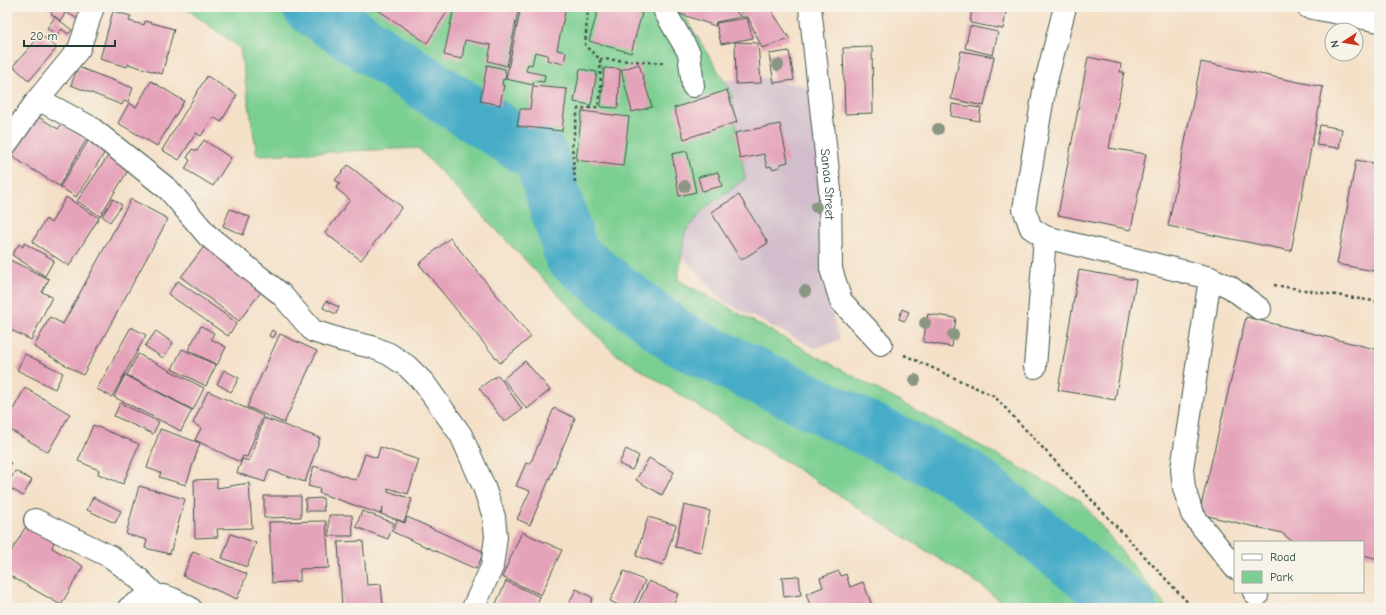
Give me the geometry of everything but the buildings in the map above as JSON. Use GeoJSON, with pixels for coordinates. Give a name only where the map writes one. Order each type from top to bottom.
{"type":"FeatureCollection","features":[{"type":"Feature","properties":{"kind":"street"},"geometry":{"type":"LineString","coordinates":[[7,143],[38,99],[79,49],[93,7]]}},
{"type":"Feature","properties":{"kind":"street"},"geometry":{"type":"LineString","coordinates":[[666,7],[665,12],[689,53],[693,86]]}},
{"type":"Feature","properties":{"kind":"street","name":"Sanaa Street"},"geometry":{"type":"LineString","coordinates":[[810,7],[830,190],[831,269],[841,301],[881,344]]}},
{"type":"Feature","properties":{"kind":"street"},"geometry":{"type":"LineString","coordinates":[[1065,7],[1045,85],[1024,209],[1031,228],[1045,237],[1210,278],[1230,287],[1260,309]]}},
{"type":"Feature","properties":{"kind":"street"},"geometry":{"type":"LineString","coordinates":[[1308,7],[1379,21]]}},
{"type":"Feature","properties":{"kind":"street"},"geometry":{"type":"LineString","coordinates":[[38,99],[90,128],[169,190],[208,236],[281,294],[313,331],[340,340],[372,347],[389,354],[407,366],[424,382],[461,435],[482,481],[494,517],[496,537],[492,567],[473,608]]}},
{"type":"Feature","properties":{"kind":"street"},"geometry":{"type":"LineString","coordinates":[[1035,367],[1045,237]]}},
{"type":"Feature","properties":{"kind":"street"},"geometry":{"type":"LineString","coordinates":[[1210,278],[1182,469],[1184,488],[1192,514],[1234,567]]}},
{"type":"Feature","properties":{"kind":"street"},"geometry":{"type":"LineString","coordinates":[[35,520],[111,557],[137,577],[155,595]]}},
{"type":"Feature","properties":{"kind":"street"},"geometry":{"type":"LineString","coordinates":[[129,608],[155,595],[162,595],[190,608]]}},
{"type":"Feature","properties":{"kind":"path"},"geometry":{"type":"LineString","coordinates":[[588,7],[584,46],[600,59],[690,64]]}},
{"type":"Feature","properties":{"kind":"path"},"geometry":{"type":"LineString","coordinates":[[575,182],[572,146],[578,109],[598,107],[601,89],[600,59]]}},
{"type":"Feature","properties":{"kind":"path"},"geometry":{"type":"LineString","coordinates":[[1272,284],[1379,302]]}},
{"type":"Feature","properties":{"kind":"path"},"geometry":{"type":"LineString","coordinates":[[881,344],[994,396],[1193,608]]}},
{"type":"Feature","properties":{"kind":"shaded area"},"geometry":{"type":"Polygon","coordinates":[[[753,76],[818,89],[834,248],[827,298],[840,340],[815,348],[724,302],[670,243],[693,86],[753,76]]]}},
{"type":"Feature","properties":{"kind":"green space"},"geometry":{"type":"Polygon","coordinates":[[[184,7],[679,7],[731,92],[745,179],[705,208],[685,232],[678,280],[1081,501],[1167,608],[1008,608],[982,586],[614,353],[418,148],[257,155],[240,48],[184,7]]]}},
{"type":"Feature","properties":{"kind":"waterway"},"geometry":{"type":"LineString","coordinates":[[310,7],[443,95],[541,157],[572,256],[678,338],[966,476],[1129,608]]}}]}
